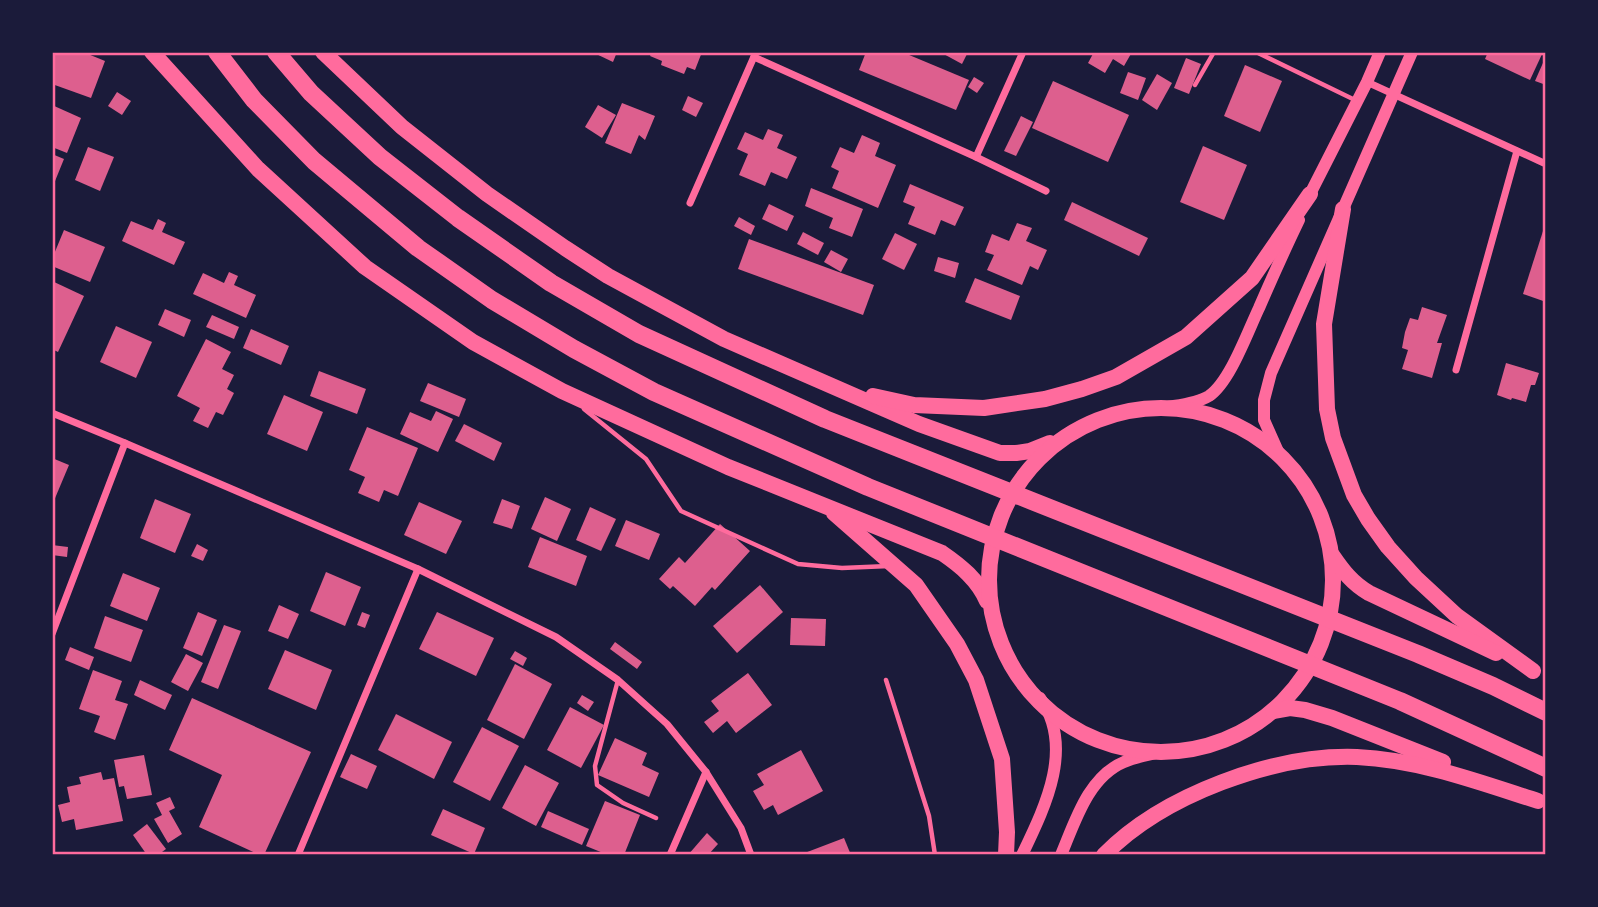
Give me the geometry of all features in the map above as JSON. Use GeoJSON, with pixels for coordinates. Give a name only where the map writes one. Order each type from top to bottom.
{"type":"FeatureCollection","features":[{"type":"Feature","properties":{"kind":"highway"},"geometry":{"type":"LineString","coordinates":[[152,52],[258,169],[365,267],[473,342],[562,391],[728,467],[942,553],[975,580],[986,598],[1013,664],[1059,718],[1079,731],[1121,747],[1161,752],[1196,749],[1250,728],[1273,711],[1294,690],[1311,665],[1323,639],[1333,581],[1324,525],[1313,500],[1298,477],[1280,456],[1260,440],[1213,416],[1162,408],[1110,415],[1030,451],[1016,453],[1000,453],[919,424],[724,339],[608,276],[487,194],[402,127],[323,52]]}},
{"type":"Feature","properties":{"kind":"highway"},"geometry":{"type":"LineString","coordinates":[[217,52],[254,100],[314,161],[418,248],[492,300],[573,349],[654,392],[868,486],[1400,701],[1545,768]]}},
{"type":"Feature","properties":{"kind":"highway"},"geometry":{"type":"LineString","coordinates":[[276,52],[311,93],[380,157],[458,218],[551,283],[639,334],[825,419],[1418,654],[1545,712]]}},
{"type":"Feature","properties":{"kind":"highway"},"geometry":{"type":"LineString","coordinates":[[837,388],[914,405],[984,408],[1045,399],[1116,377],[1186,337],[1252,278],[1310,194]]}},
{"type":"Feature","properties":{"kind":"highway"},"geometry":{"type":"LineString","coordinates":[[1343,209],[1324,324],[1326,409],[1333,438],[1354,495],[1388,547],[1416,578],[1457,617],[1539,674]]}},
{"type":"Feature","properties":{"kind":"highway"},"geometry":{"type":"LineString","coordinates":[[994,621],[989,592],[989,562],[1005,505],[1020,480],[1040,457],[1062,438]]}},
{"type":"Feature","properties":{"kind":"highway"},"geometry":{"type":"LineString","coordinates":[[824,504],[916,585],[957,644],[976,680],[1002,759],[1006,855]]}},
{"type":"Feature","properties":{"kind":"highway"},"geometry":{"type":"LineString","coordinates":[[1330,552],[1357,586],[1539,674]]}},
{"type":"Feature","properties":{"kind":"highway"},"geometry":{"type":"LineString","coordinates":[[1273,711],[1290,708],[1332,718],[1542,803]]}},
{"type":"Feature","properties":{"kind":"highway"},"geometry":{"type":"LineString","coordinates":[[1104,855],[1140,826],[1178,801],[1224,781],[1308,760],[1357,757],[1435,768],[1542,803]]}},
{"type":"Feature","properties":{"kind":"main road"},"geometry":{"type":"LineString","coordinates":[[1162,408],[1208,396],[1227,375],[1310,194],[1380,52]]}},
{"type":"Feature","properties":{"kind":"main road"},"geometry":{"type":"LineString","coordinates":[[1280,456],[1264,420],[1264,400],[1271,373],[1412,52]]}},
{"type":"Feature","properties":{"kind":"main road"},"geometry":{"type":"LineString","coordinates":[[1022,855],[1048,794],[1055,765],[1055,731],[1047,708],[1040,698]]}},
{"type":"Feature","properties":{"kind":"main road"},"geometry":{"type":"LineString","coordinates":[[1061,855],[1083,805],[1107,772],[1121,763],[1161,752]]}},
{"type":"Feature","properties":{"kind":"street"},"geometry":{"type":"LineString","coordinates":[[976,157],[1023,52]]}},
{"type":"Feature","properties":{"kind":"street"},"geometry":{"type":"LineString","coordinates":[[690,203],[755,55],[1046,191]]}},
{"type":"Feature","properties":{"kind":"street"},"geometry":{"type":"LineString","coordinates":[[1367,82],[1545,164]]}},
{"type":"Feature","properties":{"kind":"street"},"geometry":{"type":"LineString","coordinates":[[1457,370],[1517,151]]}},
{"type":"Feature","properties":{"kind":"street"},"geometry":{"type":"LineString","coordinates":[[52,413],[418,569],[556,636],[618,680],[667,724],[706,772],[741,828],[751,855]]}},
{"type":"Feature","properties":{"kind":"street"},"geometry":{"type":"LineString","coordinates":[[52,634],[125,443]]}},
{"type":"Feature","properties":{"kind":"street"},"geometry":{"type":"LineString","coordinates":[[298,855],[418,569]]}},
{"type":"Feature","properties":{"kind":"street"},"geometry":{"type":"LineString","coordinates":[[670,855],[706,772]]}},
{"type":"Feature","properties":{"kind":"lane"},"geometry":{"type":"LineString","coordinates":[[1195,85],[1214,52]]}},
{"type":"Feature","properties":{"kind":"lane"},"geometry":{"type":"LineString","coordinates":[[1256,52],[1357,102]]}},
{"type":"Feature","properties":{"kind":"lane"},"geometry":{"type":"LineString","coordinates":[[562,391],[646,459],[681,511],[798,564],[842,568],[895,566]]}},
{"type":"Feature","properties":{"kind":"lane"},"geometry":{"type":"LineString","coordinates":[[618,680],[595,766],[597,785],[622,803],[656,818]]}},
{"type":"Feature","properties":{"kind":"lane"},"geometry":{"type":"LineString","coordinates":[[886,680],[929,816],[935,855]]}},
{"type":"Feature","properties":{"kind":"building"},"geometry":{"type":"Polygon","coordinates":[[[52,52],[83,52],[105,61],[91,98],[52,84],[52,52]]]}},
{"type":"Feature","properties":{"kind":"building"},"geometry":{"type":"Polygon","coordinates":[[[592,52],[617,52],[613,62],[592,52]]]}},
{"type":"Feature","properties":{"kind":"building"},"geometry":{"type":"Polygon","coordinates":[[[652,52],[702,52],[695,70],[687,67],[684,74],[661,65],[662,61],[650,56],[652,52]]]}},
{"type":"Feature","properties":{"kind":"building"},"geometry":{"type":"Polygon","coordinates":[[[866,52],[902,52],[969,80],[956,110],[859,70],[866,52]]]}},
{"type":"Feature","properties":{"kind":"building"},"geometry":{"type":"Polygon","coordinates":[[[940,52],[968,52],[962,64],[940,52]]]}},
{"type":"Feature","properties":{"kind":"building"},"geometry":{"type":"Polygon","coordinates":[[[1094,52],[1132,52],[1124,66],[1113,59],[1105,73],[1088,63],[1094,52]]]}},
{"type":"Feature","properties":{"kind":"building"},"geometry":{"type":"Polygon","coordinates":[[[1488,52],[1543,52],[1530,80],[1485,59],[1488,52]]]}},
{"type":"Feature","properties":{"kind":"building"},"geometry":{"type":"Polygon","coordinates":[[[1546,56],[1546,85],[1535,81],[1546,56]]]}},
{"type":"Feature","properties":{"kind":"building"},"geometry":{"type":"Polygon","coordinates":[[[1186,58],[1201,64],[1189,94],[1174,88],[1186,58]]]}},
{"type":"Feature","properties":{"kind":"building"},"geometry":{"type":"Polygon","coordinates":[[[1245,65],[1282,81],[1260,132],[1224,116],[1245,65]]]}},
{"type":"Feature","properties":{"kind":"building"},"geometry":{"type":"Polygon","coordinates":[[[1128,72],[1146,78],[1138,100],[1120,93],[1128,72]]]}},
{"type":"Feature","properties":{"kind":"building"},"geometry":{"type":"Polygon","coordinates":[[[1157,74],[1172,83],[1157,110],[1142,100],[1157,74]]]}},
{"type":"Feature","properties":{"kind":"building"},"geometry":{"type":"Polygon","coordinates":[[[974,77],[984,83],[977,93],[968,87],[974,77]]]}},
{"type":"Feature","properties":{"kind":"building"},"geometry":{"type":"Polygon","coordinates":[[[1053,81],[1129,115],[1108,162],[1032,128],[1053,81]]]}},
{"type":"Feature","properties":{"kind":"building"},"geometry":{"type":"Polygon","coordinates":[[[117,92],[131,101],[122,115],[108,106],[117,92]]]}},
{"type":"Feature","properties":{"kind":"building"},"geometry":{"type":"Polygon","coordinates":[[[688,96],[703,103],[696,117],[682,110],[688,96]]]}},
{"type":"Feature","properties":{"kind":"building"},"geometry":{"type":"Polygon","coordinates":[[[622,103],[655,116],[645,140],[639,135],[631,154],[605,143],[622,103]]]}},
{"type":"Feature","properties":{"kind":"building"},"geometry":{"type":"Polygon","coordinates":[[[52,105],[81,118],[67,153],[52,147],[52,105]]]}},
{"type":"Feature","properties":{"kind":"building"},"geometry":{"type":"Polygon","coordinates":[[[598,105],[616,115],[602,138],[585,127],[598,105]]]}},
{"type":"Feature","properties":{"kind":"building"},"geometry":{"type":"Polygon","coordinates":[[[1021,116],[1033,122],[1016,156],[1004,151],[1021,116]]]}},
{"type":"Feature","properties":{"kind":"building"},"geometry":{"type":"Polygon","coordinates":[[[768,129],[783,135],[777,148],[797,157],[787,179],[771,172],[765,186],[739,175],[748,154],[737,149],[745,132],[763,140],[768,129]]]}},
{"type":"Feature","properties":{"kind":"building"},"geometry":{"type":"Polygon","coordinates":[[[862,135],[880,143],[875,156],[896,165],[878,208],[832,188],[839,171],[831,167],[840,147],[854,153],[862,135]]]}},
{"type":"Feature","properties":{"kind":"building"},"geometry":{"type":"Polygon","coordinates":[[[1203,146],[1247,165],[1224,220],[1180,202],[1203,146]]]}},
{"type":"Feature","properties":{"kind":"building"},"geometry":{"type":"Polygon","coordinates":[[[88,147],[114,157],[100,191],[75,180],[88,147]]]}},
{"type":"Feature","properties":{"kind":"building"},"geometry":{"type":"Polygon","coordinates":[[[52,154],[64,159],[53,186],[52,186],[52,154]]]}},
{"type":"Feature","properties":{"kind":"building"},"geometry":{"type":"Polygon","coordinates":[[[910,184],[964,207],[955,226],[941,220],[935,235],[908,224],[915,207],[903,202],[910,184]]]}},
{"type":"Feature","properties":{"kind":"building"},"geometry":{"type":"Polygon","coordinates":[[[811,188],[863,209],[852,237],[829,228],[833,218],[805,206],[811,188]]]}},
{"type":"Feature","properties":{"kind":"building"},"geometry":{"type":"Polygon","coordinates":[[[1072,202],[1148,238],[1139,256],[1064,220],[1072,202]]]}},
{"type":"Feature","properties":{"kind":"building"},"geometry":{"type":"Polygon","coordinates":[[[769,204],[794,216],[787,231],[762,219],[769,204]]]}},
{"type":"Feature","properties":{"kind":"building"},"geometry":{"type":"Polygon","coordinates":[[[739,217],[755,226],[751,235],[734,226],[739,217]]]}},
{"type":"Feature","properties":{"kind":"building"},"geometry":{"type":"Polygon","coordinates":[[[158,219],[166,223],[162,232],[185,242],[174,265],[122,241],[131,221],[153,230],[158,219]]]}},
{"type":"Feature","properties":{"kind":"building"},"geometry":{"type":"Polygon","coordinates":[[[1017,223],[1032,228],[1026,241],[1047,250],[1038,270],[1030,266],[1022,285],[987,270],[994,255],[985,252],[992,234],[1009,241],[1017,223]]]}},
{"type":"Feature","properties":{"kind":"building"},"geometry":{"type":"Polygon","coordinates":[[[64,230],[105,247],[90,282],[52,266],[52,259],[64,230]]]}},
{"type":"Feature","properties":{"kind":"building"},"geometry":{"type":"Polygon","coordinates":[[[1543,231],[1546,231],[1546,302],[1523,294],[1543,231]]]}},
{"type":"Feature","properties":{"kind":"building"},"geometry":{"type":"Polygon","coordinates":[[[803,232],[824,243],[818,255],[797,244],[803,232]]]}},
{"type":"Feature","properties":{"kind":"building"},"geometry":{"type":"Polygon","coordinates":[[[895,233],[917,244],[904,270],[882,259],[895,233]]]}},
{"type":"Feature","properties":{"kind":"building"},"geometry":{"type":"Polygon","coordinates":[[[749,239],[874,285],[863,315],[738,269],[749,239]]]}},
{"type":"Feature","properties":{"kind":"building"},"geometry":{"type":"Polygon","coordinates":[[[831,250],[848,259],[841,272],[824,262],[831,250]]]}},
{"type":"Feature","properties":{"kind":"building"},"geometry":{"type":"Polygon","coordinates":[[[938,257],[959,263],[955,278],[934,271],[938,257]]]}},
{"type":"Feature","properties":{"kind":"building"},"geometry":{"type":"Polygon","coordinates":[[[229,272],[238,276],[234,285],[256,295],[246,318],[193,294],[203,273],[224,283],[229,272]]]}},
{"type":"Feature","properties":{"kind":"building"},"geometry":{"type":"Polygon","coordinates":[[[975,278],[1020,296],[1011,320],[965,302],[975,278]]]}},
{"type":"Feature","properties":{"kind":"building"},"geometry":{"type":"Polygon","coordinates":[[[52,281],[84,296],[58,352],[52,349],[52,281]]]}},
{"type":"Feature","properties":{"kind":"building"},"geometry":{"type":"Polygon","coordinates":[[[1422,307],[1447,315],[1437,343],[1442,343],[1432,378],[1402,369],[1408,350],[1402,348],[1405,332],[1410,318],[1418,320],[1422,307]]]}},
{"type":"Feature","properties":{"kind":"building"},"geometry":{"type":"Polygon","coordinates":[[[165,309],[191,320],[184,337],[158,325],[165,309]]]}},
{"type":"Feature","properties":{"kind":"building"},"geometry":{"type":"Polygon","coordinates":[[[212,315],[239,327],[234,339],[206,327],[212,315]]]}},
{"type":"Feature","properties":{"kind":"building"},"geometry":{"type":"Polygon","coordinates":[[[116,326],[152,342],[136,378],[100,362],[116,326]]]}},
{"type":"Feature","properties":{"kind":"building"},"geometry":{"type":"Polygon","coordinates":[[[251,329],[289,346],[281,365],[243,348],[251,329]]]}},
{"type":"Feature","properties":{"kind":"building"},"geometry":{"type":"Polygon","coordinates":[[[206,339],[231,352],[222,369],[234,375],[227,389],[234,393],[223,415],[216,412],[208,428],[193,421],[200,408],[177,396],[206,339]]]}},
{"type":"Feature","properties":{"kind":"building"},"geometry":{"type":"Polygon","coordinates":[[[1506,363],[1539,373],[1535,385],[1531,385],[1526,402],[1497,395],[1506,363]]]}},
{"type":"Feature","properties":{"kind":"building"},"geometry":{"type":"Polygon","coordinates":[[[319,371],[366,389],[357,414],[310,396],[319,371]]]}},
{"type":"Feature","properties":{"kind":"building"},"geometry":{"type":"Polygon","coordinates":[[[428,383],[466,399],[459,417],[420,401],[428,383]]]}},
{"type":"Feature","properties":{"kind":"building"},"geometry":{"type":"Polygon","coordinates":[[[284,395],[323,412],[307,451],[267,434],[284,395]]]}},
{"type":"Feature","properties":{"kind":"building"},"geometry":{"type":"Polygon","coordinates":[[[436,411],[453,419],[438,452],[400,434],[410,412],[431,421],[436,411]]]}},
{"type":"Feature","properties":{"kind":"building"},"geometry":{"type":"Polygon","coordinates":[[[464,424],[502,443],[494,461],[455,441],[464,424]]]}},
{"type":"Feature","properties":{"kind":"building"},"geometry":{"type":"Polygon","coordinates":[[[367,427],[418,448],[398,496],[384,490],[379,502],[358,493],[365,477],[349,470],[367,427]]]}},
{"type":"Feature","properties":{"kind":"building"},"geometry":{"type":"Polygon","coordinates":[[[52,458],[69,465],[53,503],[52,503],[52,458]]]}},
{"type":"Feature","properties":{"kind":"building"},"geometry":{"type":"Polygon","coordinates":[[[545,497],[571,509],[557,541],[531,529],[545,497]]]}},
{"type":"Feature","properties":{"kind":"building"},"geometry":{"type":"Polygon","coordinates":[[[155,499],[191,514],[175,553],[140,538],[155,499]]]}},
{"type":"Feature","properties":{"kind":"building"},"geometry":{"type":"Polygon","coordinates":[[[502,499],[520,506],[512,529],[493,523],[502,499]]]}},
{"type":"Feature","properties":{"kind":"building"},"geometry":{"type":"Polygon","coordinates":[[[419,502],[462,521],[446,554],[404,535],[419,502]]]}},
{"type":"Feature","properties":{"kind":"building"},"geometry":{"type":"Polygon","coordinates":[[[590,507],[616,519],[601,551],[576,540],[590,507]]]}},
{"type":"Feature","properties":{"kind":"building"},"geometry":{"type":"Polygon","coordinates":[[[626,520],[660,534],[649,560],[615,546],[626,520]]]}},
{"type":"Feature","properties":{"kind":"building"},"geometry":{"type":"Polygon","coordinates":[[[720,524],[750,551],[715,590],[712,587],[695,606],[673,586],[670,589],[659,579],[679,557],[685,563],[720,524]]]}},
{"type":"Feature","properties":{"kind":"building"},"geometry":{"type":"Polygon","coordinates":[[[540,537],[587,556],[576,586],[528,567],[540,537]]]}},
{"type":"Feature","properties":{"kind":"building"},"geometry":{"type":"Polygon","coordinates":[[[197,544],[208,550],[203,561],[191,556],[197,544]]]}},
{"type":"Feature","properties":{"kind":"building"},"geometry":{"type":"Polygon","coordinates":[[[52,545],[68,547],[67,557],[52,555],[52,545]]]}},
{"type":"Feature","properties":{"kind":"building"},"geometry":{"type":"Polygon","coordinates":[[[326,572],[361,587],[345,626],[310,611],[326,572]]]}},
{"type":"Feature","properties":{"kind":"building"},"geometry":{"type":"Polygon","coordinates":[[[123,573],[160,588],[147,621],[110,606],[123,573]]]}},
{"type":"Feature","properties":{"kind":"building"},"geometry":{"type":"Polygon","coordinates":[[[760,585],[783,612],[737,653],[713,626],[760,585]]]}},
{"type":"Feature","properties":{"kind":"building"},"geometry":{"type":"Polygon","coordinates":[[[279,605],[299,614],[288,639],[268,631],[279,605]]]}},
{"type":"Feature","properties":{"kind":"building"},"geometry":{"type":"Polygon","coordinates":[[[198,612],[217,620],[202,656],[183,648],[198,612]]]}},
{"type":"Feature","properties":{"kind":"building"},"geometry":{"type":"Polygon","coordinates":[[[362,612],[370,615],[365,628],[357,625],[362,612]]]}},
{"type":"Feature","properties":{"kind":"building"},"geometry":{"type":"Polygon","coordinates":[[[437,612],[494,638],[476,676],[419,649],[437,612]]]}},
{"type":"Feature","properties":{"kind":"building"},"geometry":{"type":"Polygon","coordinates":[[[105,616],[143,630],[131,662],[94,648],[105,616]]]}},
{"type":"Feature","properties":{"kind":"building"},"geometry":{"type":"Polygon","coordinates":[[[791,618],[826,619],[825,646],[790,645],[791,618]]]}},
{"type":"Feature","properties":{"kind":"building"},"geometry":{"type":"Polygon","coordinates":[[[224,625],[241,631],[218,689],[201,682],[224,625]]]}},
{"type":"Feature","properties":{"kind":"building"},"geometry":{"type":"Polygon","coordinates":[[[615,642],[642,662],[637,669],[610,649],[615,642]]]}},
{"type":"Feature","properties":{"kind":"building"},"geometry":{"type":"Polygon","coordinates":[[[70,647],[94,657],[89,670],[65,660],[70,647]]]}},
{"type":"Feature","properties":{"kind":"building"},"geometry":{"type":"Polygon","coordinates":[[[285,650],[332,670],[316,710],[268,689],[285,650]]]}},
{"type":"Feature","properties":{"kind":"building"},"geometry":{"type":"Polygon","coordinates":[[[515,651],[527,658],[523,666],[510,659],[515,651]]]}},
{"type":"Feature","properties":{"kind":"building"},"geometry":{"type":"Polygon","coordinates":[[[186,654],[203,663],[188,691],[171,682],[186,654]]]}},
{"type":"Feature","properties":{"kind":"building"},"geometry":{"type":"Polygon","coordinates":[[[515,664],[552,684],[524,739],[487,720],[515,664]]]}},
{"type":"Feature","properties":{"kind":"building"},"geometry":{"type":"Polygon","coordinates":[[[93,670],[122,681],[115,700],[128,704],[115,740],[94,732],[100,716],[79,709],[93,670]]]}},
{"type":"Feature","properties":{"kind":"building"},"geometry":{"type":"Polygon","coordinates":[[[748,673],[772,705],[736,733],[727,721],[713,733],[704,722],[719,711],[711,701],[748,673]]]}},
{"type":"Feature","properties":{"kind":"building"},"geometry":{"type":"Polygon","coordinates":[[[140,680],[172,695],[165,710],[134,695],[140,680]]]}},
{"type":"Feature","properties":{"kind":"building"},"geometry":{"type":"Polygon","coordinates":[[[582,695],[594,702],[588,711],[577,703],[582,695]]]}},
{"type":"Feature","properties":{"kind":"building"},"geometry":{"type":"Polygon","coordinates":[[[192,698],[311,752],[264,855],[199,827],[222,775],[169,750],[192,698]]]}},
{"type":"Feature","properties":{"kind":"building"},"geometry":{"type":"Polygon","coordinates":[[[570,707],[604,725],[581,768],[547,750],[570,707]]]}},
{"type":"Feature","properties":{"kind":"building"},"geometry":{"type":"Polygon","coordinates":[[[396,714],[452,742],[434,779],[378,750],[396,714]]]}},
{"type":"Feature","properties":{"kind":"building"},"geometry":{"type":"Polygon","coordinates":[[[482,727],[519,746],[490,801],[453,782],[482,727]]]}},
{"type":"Feature","properties":{"kind":"building"},"geometry":{"type":"Polygon","coordinates":[[[615,738],[647,753],[642,765],[659,773],[649,797],[598,775],[615,738]]]}},
{"type":"Feature","properties":{"kind":"building"},"geometry":{"type":"Polygon","coordinates":[[[801,750],[823,791],[778,815],[773,805],[764,810],[753,791],[764,785],[757,774],[801,750]]]}},
{"type":"Feature","properties":{"kind":"building"},"geometry":{"type":"Polygon","coordinates":[[[351,754],[377,766],[367,789],[340,777],[351,754]]]}},
{"type":"Feature","properties":{"kind":"building"},"geometry":{"type":"Polygon","coordinates":[[[144,755],[152,795],[127,799],[124,786],[119,787],[114,760],[144,755]]]}},
{"type":"Feature","properties":{"kind":"building"},"geometry":{"type":"Polygon","coordinates":[[[525,765],[559,783],[536,826],[502,808],[525,765]]]}},
{"type":"Feature","properties":{"kind":"building"},"geometry":{"type":"Polygon","coordinates":[[[101,772],[103,780],[114,778],[123,821],[76,830],[74,819],[62,822],[58,805],[70,802],[67,787],[81,784],[79,777],[101,772]]]}},
{"type":"Feature","properties":{"kind":"building"},"geometry":{"type":"Polygon","coordinates":[[[170,797],[175,808],[169,811],[182,834],[168,843],[154,819],[162,815],[156,803],[170,797]]]}},
{"type":"Feature","properties":{"kind":"building"},"geometry":{"type":"Polygon","coordinates":[[[605,801],[640,815],[624,855],[608,855],[586,846],[605,801]]]}},
{"type":"Feature","properties":{"kind":"building"},"geometry":{"type":"Polygon","coordinates":[[[443,809],[485,828],[474,854],[431,835],[443,809]]]}},
{"type":"Feature","properties":{"kind":"building"},"geometry":{"type":"Polygon","coordinates":[[[548,811],[589,829],[582,845],[541,827],[548,811]]]}},
{"type":"Feature","properties":{"kind":"building"},"geometry":{"type":"Polygon","coordinates":[[[147,824],[166,849],[158,855],[147,855],[133,835],[147,824]]]}},
{"type":"Feature","properties":{"kind":"building"},"geometry":{"type":"Polygon","coordinates":[[[707,833],[718,844],[708,855],[688,855],[707,833]]]}},
{"type":"Feature","properties":{"kind":"building"},"geometry":{"type":"Polygon","coordinates":[[[844,838],[851,855],[802,855],[802,854],[844,838]]]}}]}
